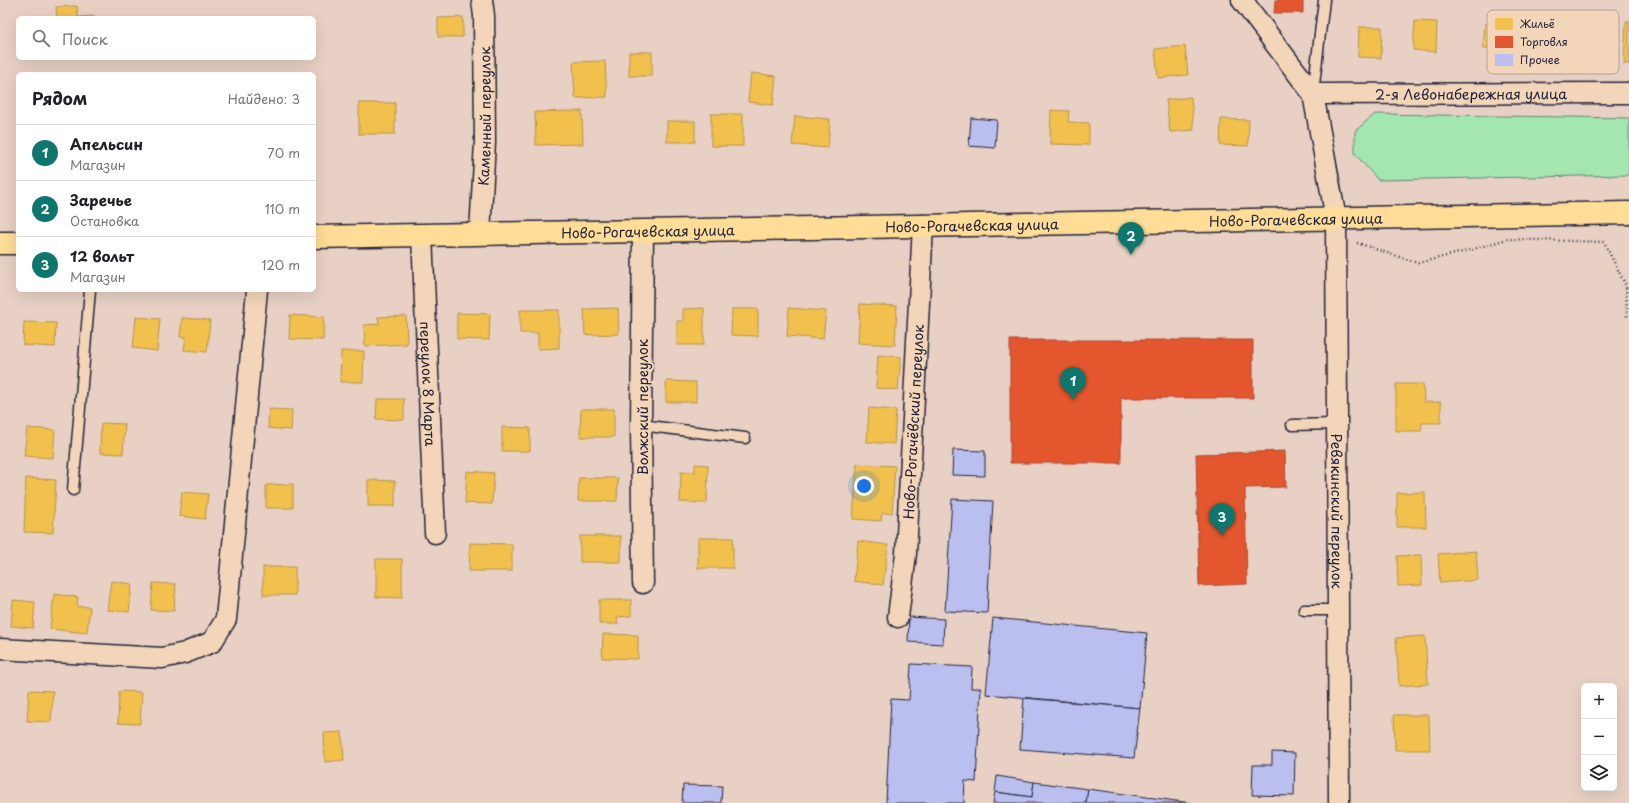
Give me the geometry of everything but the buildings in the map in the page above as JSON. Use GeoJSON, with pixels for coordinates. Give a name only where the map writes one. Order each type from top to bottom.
{"type":"FeatureCollection","features":[{"type":"Feature","properties":{"kind":"main road","name":"Ново-Рогачевская улица"},"geometry":{"type":"LineString","coordinates":[[316,237],[923,225],[1336,227],[1629,213]]}},
{"type":"Feature","properties":{"kind":"main road"},"geometry":{"type":"LineString","coordinates":[[0,243],[16,243]]}},
{"type":"Feature","properties":{"kind":"street","name":"Каменный переулок"},"geometry":{"type":"LineString","coordinates":[[480,233],[485,142],[484,16],[482,0]]}},
{"type":"Feature","properties":{"kind":"street"},"geometry":{"type":"LineString","coordinates":[[1242,0],[1313,94]]}},
{"type":"Feature","properties":{"kind":"street","name":"2-я Левонабережная улица"},"geometry":{"type":"LineString","coordinates":[[1313,94],[1629,93]]}},
{"type":"Feature","properties":{"kind":"street","name":"Ревякинский переулок"},"geometry":{"type":"LineString","coordinates":[[1313,94],[1336,227],[1339,803]]}},
{"type":"Feature","properties":{"kind":"street","name":"Ново-Рогачёвский переулок"},"geometry":{"type":"LineString","coordinates":[[898,617],[906,554],[923,225]]}},
{"type":"Feature","properties":{"kind":"street","name":"Волжский переулок"},"geometry":{"type":"LineString","coordinates":[[643,231],[643,584]]}},
{"type":"Feature","properties":{"kind":"street","name":"переулок 8 Марта"},"geometry":{"type":"LineString","coordinates":[[422,235],[435,533]]}},
{"type":"Feature","properties":{"kind":"street"},"geometry":{"type":"LineString","coordinates":[[0,649],[162,658],[185,653],[212,642],[226,619],[256,292]]}},
{"type":"Feature","properties":{"kind":"lane"},"geometry":{"type":"LineString","coordinates":[[1313,94],[1324,0]]}},
{"type":"Feature","properties":{"kind":"lane"},"geometry":{"type":"LineString","coordinates":[[73,490],[90,292]]}},
{"type":"Feature","properties":{"kind":"lane"},"geometry":{"type":"LineString","coordinates":[[1292,425],[1337,424]]}},
{"type":"Feature","properties":{"kind":"lane"},"geometry":{"type":"LineString","coordinates":[[642,426],[745,438]]}},
{"type":"Feature","properties":{"kind":"lane"},"geometry":{"type":"LineString","coordinates":[[1304,610],[1338,610]]}},
{"type":"Feature","properties":{"kind":"path"},"geometry":{"type":"LineString","coordinates":[[1336,227],[1371,249],[1418,263],[1507,239],[1604,242],[1626,286],[1628,317]]}},
{"type":"Feature","properties":{"kind":"green space"},"geometry":{"type":"Polygon","coordinates":[[[1375,114],[1629,118],[1629,175],[1378,180],[1355,154],[1355,131],[1375,114]]]}},
{"type":"Feature","properties":{"kind":"place","name":"Заречье"},"geometry":{"type":"Point","coordinates":[1131,255]}},
{"type":"Feature","properties":{"kind":"place","name":"Апельсин"},"geometry":{"type":"Point","coordinates":[1073,400]}},
{"type":"Feature","properties":{"kind":"place","name":"12 вольт"},"geometry":{"type":"Point","coordinates":[1222,536]}}]}
